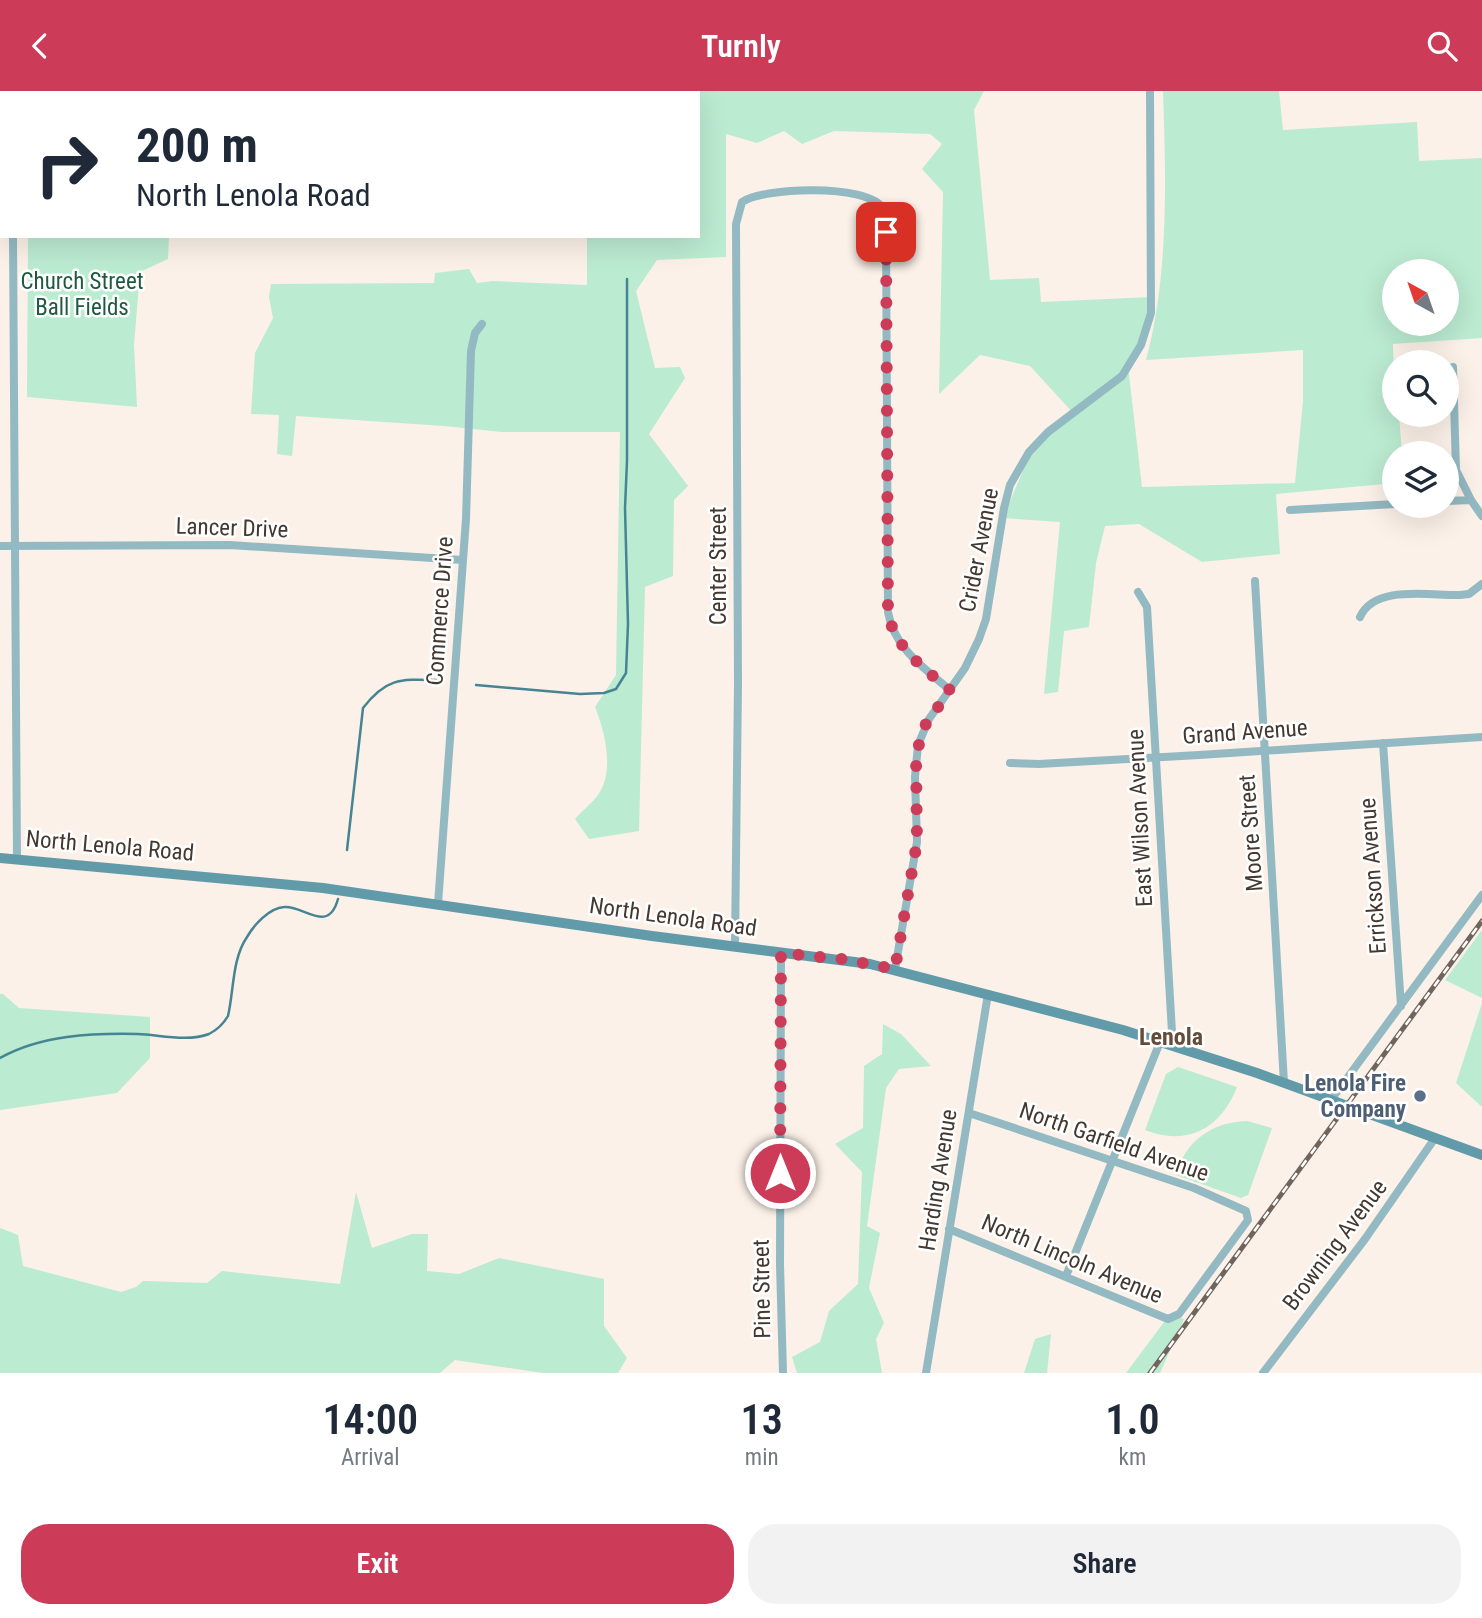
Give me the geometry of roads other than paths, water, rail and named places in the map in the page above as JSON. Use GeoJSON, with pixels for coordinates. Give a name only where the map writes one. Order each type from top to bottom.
{"type":"FeatureCollection","features":[{"type":"Feature","properties":{"kind":"main road","name":"North Lenola Road"},"geometry":{"type":"LineString","coordinates":[[0,858],[242,879],[438,904],[652,936],[841,959],[895,969],[1165,1043],[1482,1155]]}},
{"type":"Feature","properties":{"kind":"street","name":"Crider Avenue"},"geometry":{"type":"LineString","coordinates":[[895,969],[917,842],[916,755],[924,727],[971,659],[983,629],[1006,497],[1015,473],[1029,452],[1048,432],[1122,376],[1130,366],[1146,333],[1153,295],[1150,91]]}},
{"type":"Feature","properties":{"kind":"street","name":"Center Street"},"geometry":{"type":"LineString","coordinates":[[735,946],[738,683],[736,224],[742,202],[755,195],[825,191],[862,194],[878,202],[885,214],[888,612],[890,624],[901,644],[950,690]]}},
{"type":"Feature","properties":{"kind":"street"},"geometry":{"type":"LineString","coordinates":[[13,238],[17,859]]}},
{"type":"Feature","properties":{"kind":"street","name":"Commerce Drive"},"geometry":{"type":"LineString","coordinates":[[438,904],[469,463],[471,351],[475,333],[482,324]]}},
{"type":"Feature","properties":{"kind":"street"},"geometry":{"type":"LineString","coordinates":[[1455,427],[1456,470],[1482,516]]}},
{"type":"Feature","properties":{"kind":"street"},"geometry":{"type":"LineString","coordinates":[[1459,500],[1471,500]]}},
{"type":"Feature","properties":{"kind":"street"},"geometry":{"type":"LineString","coordinates":[[1290,510],[1382,505]]}},
{"type":"Feature","properties":{"kind":"street","name":"Lancer Drive"},"geometry":{"type":"LineString","coordinates":[[0,546],[230,545],[463,560]]}},
{"type":"Feature","properties":{"kind":"street","name":"Moore Street"},"geometry":{"type":"LineString","coordinates":[[1255,581],[1284,1083]]}},
{"type":"Feature","properties":{"kind":"street"},"geometry":{"type":"LineString","coordinates":[[1360,617],[1365,608],[1385,597],[1405,594],[1469,594],[1482,584]]}},
{"type":"Feature","properties":{"kind":"street","name":"East Wilson Avenue"},"geometry":{"type":"LineString","coordinates":[[1138,592],[1147,607],[1168,951],[1172,1032],[1165,1043]]}},
{"type":"Feature","properties":{"kind":"street","name":"Grand Avenue"},"geometry":{"type":"LineString","coordinates":[[1010,763],[1039,764],[1482,737]]}},
{"type":"Feature","properties":{"kind":"street","name":"Errickson Avenue"},"geometry":{"type":"LineString","coordinates":[[1383,743],[1401,1006]]}},
{"type":"Feature","properties":{"kind":"street"},"geometry":{"type":"LineString","coordinates":[[1331,1100],[1482,895]]}},
{"type":"Feature","properties":{"kind":"street","name":"Pine Street"},"geometry":{"type":"LineString","coordinates":[[781,953],[780,1216],[783,1373]]}},
{"type":"Feature","properties":{"kind":"street","name":"Harding Avenue"},"geometry":{"type":"LineString","coordinates":[[926,1373],[988,994]]}},
{"type":"Feature","properties":{"kind":"street"},"geometry":{"type":"LineString","coordinates":[[1066,1276],[1111,1161],[1165,1043]]}},
{"type":"Feature","properties":{"kind":"street","name":"North Garfield Avenue"},"geometry":{"type":"LineString","coordinates":[[969,1113],[1194,1188],[1246,1212],[1248,1220],[1245,1226],[1179,1314]]}},
{"type":"Feature","properties":{"kind":"street","name":"Browning Avenue"},"geometry":{"type":"LineString","coordinates":[[1263,1373],[1364,1239],[1435,1138]]}},
{"type":"Feature","properties":{"kind":"street","name":"North Lincoln Avenue"},"geometry":{"type":"LineString","coordinates":[[949,1229],[1161,1317],[1168,1319],[1179,1314]]}},
{"type":"Feature","properties":{"kind":"waterway"},"geometry":{"type":"LineString","coordinates":[[476,685],[580,694],[604,693],[616,689],[626,673],[627,279]]}},
{"type":"Feature","properties":{"kind":"waterway"},"geometry":{"type":"LineString","coordinates":[[347,850],[363,708],[379,691],[395,682],[436,680]]}},
{"type":"Feature","properties":{"kind":"waterway"},"geometry":{"type":"LineString","coordinates":[[0,1058],[32,1044],[67,1037],[138,1034],[183,1038],[209,1034],[228,1016],[239,955],[258,922],[273,910],[284,907],[322,917],[334,910],[338,899]]}},
{"type":"Feature","properties":{"kind":"railway"},"geometry":{"type":"LineString","coordinates":[[1150,1373],[1482,921]]}},
{"type":"Feature","properties":{"kind":"place","name":"Lenola Fire Company"},"geometry":{"type":"Point","coordinates":[1420,1096]}},
{"type":"Feature","properties":{"kind":"district","name":"Lenola"},"geometry":{"type":"Point","coordinates":[1171,1037]}},
{"type":"Feature","properties":{"kind":"park label","name":"Church Street Ball Fields"},"geometry":{"type":"Point","coordinates":[82,294]}}]}
